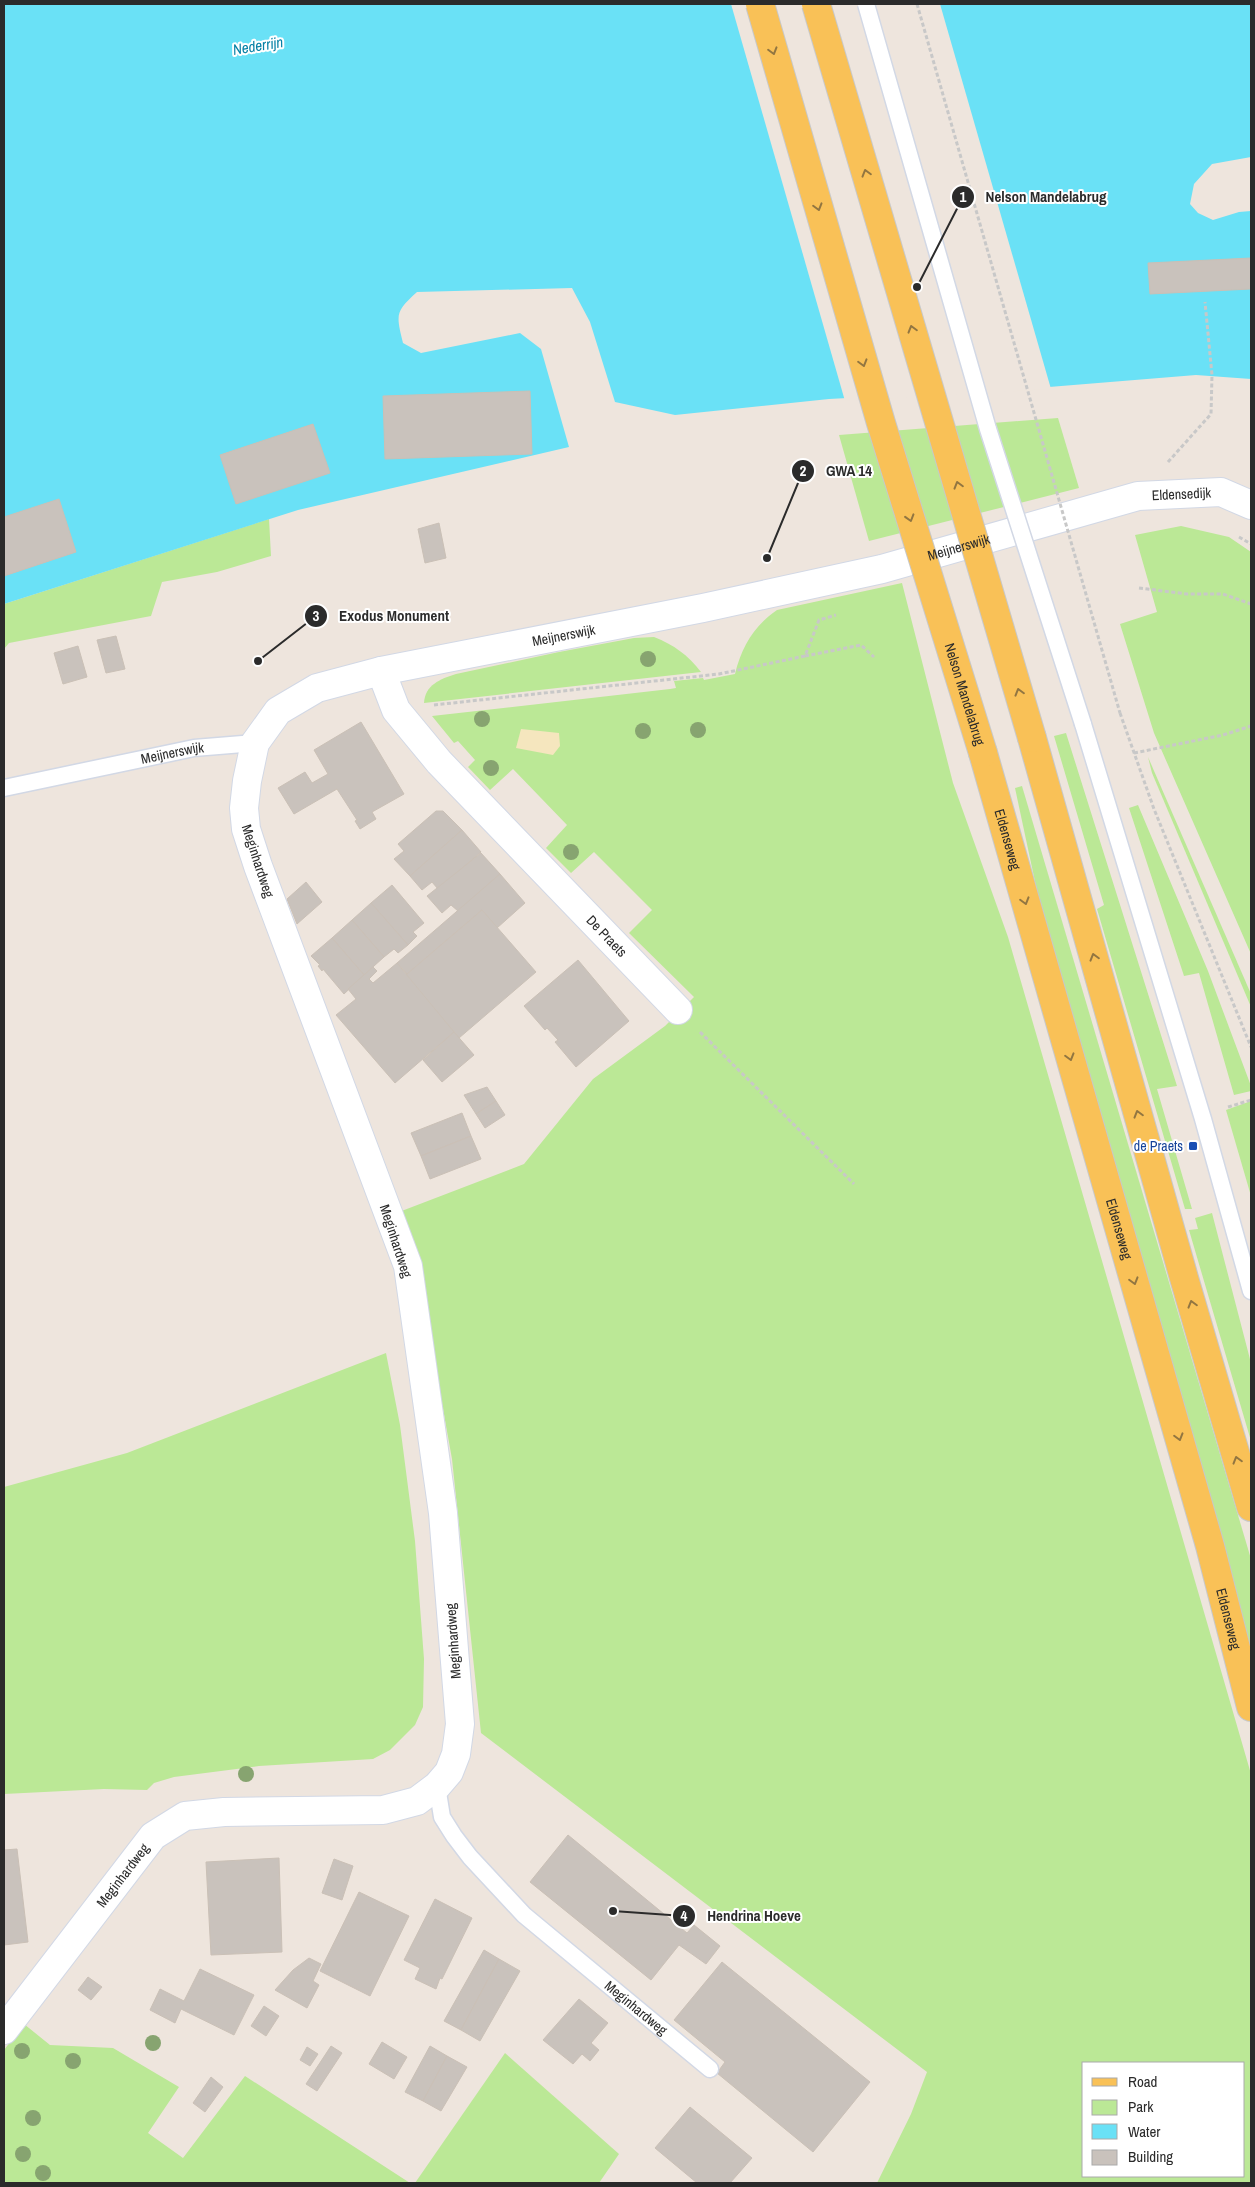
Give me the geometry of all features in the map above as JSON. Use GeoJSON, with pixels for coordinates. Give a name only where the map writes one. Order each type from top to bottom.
{"type":"FeatureCollection","features":[{"type":"Feature","properties":{"kind":"main road","name":"Nelson Mandelabrug"},"geometry":{"type":"LineString","coordinates":[[760,4],[881,423],[983,753]]}},
{"type":"Feature","properties":{"kind":"main road"},"geometry":{"type":"LineString","coordinates":[[816,4],[1032,738],[1184,1278],[1251,1507]]}},
{"type":"Feature","properties":{"kind":"main road","name":"Eldenseweg"},"geometry":{"type":"LineString","coordinates":[[983,753],[1210,1546],[1251,1707]]}},
{"type":"Feature","properties":{"kind":"street","name":"Eldensedijk"},"geometry":{"type":"LineString","coordinates":[[1138,496],[1221,492],[1251,505]]}},
{"type":"Feature","properties":{"kind":"street","name":"Meijnerswijk"},"geometry":{"type":"LineString","coordinates":[[255,743],[278,711],[317,688],[381,670],[703,608],[882,569],[1138,496]]}},
{"type":"Feature","properties":{"kind":"street","name":"De Praets"},"geometry":{"type":"LineString","coordinates":[[381,670],[396,710],[439,762],[678,1010]]}},
{"type":"Feature","properties":{"kind":"street","name":"Meginhardweg"},"geometry":{"type":"LineString","coordinates":[[4,2030],[153,1836],[185,1816],[224,1812],[383,1810],[418,1801],[438,1786],[449,1772],[456,1754],[460,1724],[443,1513],[408,1266],[258,866],[246,829],[244,808],[246,781],[255,743]]}},
{"type":"Feature","properties":{"kind":"lane"},"geometry":{"type":"LineString","coordinates":[[866,4],[988,429],[1083,724],[1203,1119],[1251,1291]]}},
{"type":"Feature","properties":{"kind":"lane","name":"Meijnerswijk"},"geometry":{"type":"LineString","coordinates":[[4,788],[194,748],[255,743]]}},
{"type":"Feature","properties":{"kind":"lane","name":"Meginhardweg"},"geometry":{"type":"LineString","coordinates":[[438,1786],[442,1817],[450,1830],[470,1857],[524,1915],[710,2068]]}},
{"type":"Feature","properties":{"kind":"path"},"geometry":{"type":"LineString","coordinates":[[917,4],[1120,713],[1154,809],[1251,1047]]}},
{"type":"Feature","properties":{"kind":"path"},"geometry":{"type":"LineString","coordinates":[[1138,496],[1211,414],[1212,375],[1205,302]]}},
{"type":"Feature","properties":{"kind":"path"},"geometry":{"type":"LineString","coordinates":[[1066,548],[1075,545]]}},
{"type":"Feature","properties":{"kind":"path"},"geometry":{"type":"LineString","coordinates":[[1139,588],[1187,594],[1224,594],[1242,599],[1251,604]]}},
{"type":"Feature","properties":{"kind":"path"},"geometry":{"type":"LineString","coordinates":[[805,656],[819,620],[838,614]]}},
{"type":"Feature","properties":{"kind":"path"},"geometry":{"type":"LineString","coordinates":[[396,710],[719,674],[861,645],[874,657]]}},
{"type":"Feature","properties":{"kind":"path"},"geometry":{"type":"LineString","coordinates":[[1134,753],[1223,735],[1251,726]]}},
{"type":"Feature","properties":{"kind":"path"},"geometry":{"type":"LineString","coordinates":[[678,1010],[854,1184]]}},
{"type":"Feature","properties":{"kind":"path"},"geometry":{"type":"LineString","coordinates":[[1224,1109],[1251,1100]]}},
{"type":"Feature","properties":{"kind":"green space"},"geometry":{"type":"Polygon","coordinates":[[[1058,418],[1079,488],[869,541],[839,435],[1058,418]]]}},
{"type":"Feature","properties":{"kind":"green space"},"geometry":{"type":"Polygon","coordinates":[[[269,519],[271,556],[217,572],[162,582],[151,616],[9,643],[4,649],[4,604],[269,519]]]}},
{"type":"Feature","properties":{"kind":"green space"},"geometry":{"type":"Polygon","coordinates":[[[1181,526],[1229,537],[1251,552],[1251,954],[1154,733],[1120,624],[1157,612],[1135,535],[1181,526]]]}},
{"type":"Feature","properties":{"kind":"green space"},"geometry":{"type":"Polygon","coordinates":[[[902,583],[953,783],[1008,937],[1251,1774],[1251,2183],[877,2183],[911,2114],[927,2072],[481,1733],[452,1459],[420,1281],[399,1212],[524,1164],[593,1079],[665,1026],[694,997],[629,933],[652,910],[594,852],[571,873],[546,848],[567,825],[513,769],[490,790],[468,767],[475,760],[458,741],[454,743],[432,716],[670,689],[676,688],[674,681],[703,678],[704,680],[735,674],[745,646],[755,630],[777,610],[902,583]]]}},
{"type":"Feature","properties":{"kind":"green space"},"geometry":{"type":"Polygon","coordinates":[[[654,637],[680,651],[701,672],[424,703],[430,687],[444,678],[456,674],[559,652],[634,638],[654,637]]]}},
{"type":"Feature","properties":{"kind":"green space"},"geometry":{"type":"Polygon","coordinates":[[[1066,733],[1177,1086],[1157,1089],[1192,1209],[1185,1209],[1097,909],[1104,905],[1054,736],[1066,733]]]}},
{"type":"Feature","properties":{"kind":"green space"},"geometry":{"type":"Polygon","coordinates":[[[1148,757],[1251,994],[1251,1007],[1152,773],[1148,757]]]}},
{"type":"Feature","properties":{"kind":"green space"},"geometry":{"type":"Polygon","coordinates":[[[1022,786],[1251,1559],[1251,1648],[1049,947],[1015,788],[1022,786]]]}},
{"type":"Feature","properties":{"kind":"green space"},"geometry":{"type":"Polygon","coordinates":[[[1138,805],[1208,971],[1251,1086],[1251,1091],[1234,1095],[1199,973],[1184,976],[1129,808],[1138,805]]]}},
{"type":"Feature","properties":{"kind":"green space"},"geometry":{"type":"Polygon","coordinates":[[[1251,1101],[1251,1196],[1226,1110],[1251,1101]]]}},
{"type":"Feature","properties":{"kind":"green space"},"geometry":{"type":"Polygon","coordinates":[[[1212,1213],[1251,1363],[1251,1441],[1189,1230],[1198,1229],[1195,1218],[1212,1213]]]}},
{"type":"Feature","properties":{"kind":"green space"},"geometry":{"type":"Polygon","coordinates":[[[386,1353],[400,1425],[415,1541],[424,1659],[423,1707],[415,1725],[390,1750],[373,1759],[259,1766],[174,1777],[154,1783],[147,1790],[104,1789],[4,1794],[4,1487],[127,1453],[386,1353]]]}},
{"type":"Feature","properties":{"kind":"green space"},"geometry":{"type":"Polygon","coordinates":[[[24,2024],[50,2045],[113,2048],[179,2087],[148,2133],[183,2158],[245,2076],[410,2183],[4,2183],[4,2050],[24,2024]]]}},
{"type":"Feature","properties":{"kind":"green space"},"geometry":{"type":"Polygon","coordinates":[[[505,2053],[619,2154],[599,2183],[415,2183],[505,2053]]]}},
{"type":"Feature","properties":{"kind":"sand"},"geometry":{"type":"Polygon","coordinates":[[[521,729],[559,733],[560,746],[553,755],[516,748],[521,729]]]}},
{"type":"Feature","properties":{"kind":"water","name":"Nederrijn"},"geometry":{"type":"Polygon","coordinates":[[[4,4],[1251,4],[1251,157],[1212,164],[1194,184],[1190,204],[1198,213],[1213,220],[1239,212],[1251,211],[1251,379],[1196,375],[1049,387],[829,399],[675,415],[615,402],[590,322],[572,288],[417,292],[401,309],[399,326],[403,343],[421,353],[520,333],[541,349],[569,447],[298,510],[4,604],[4,4]]]}},
{"type":"Feature","properties":{"kind":"pier"},"geometry":{"type":"Polygon","coordinates":[[[731,4],[940,4],[1051,389],[845,401],[731,4]]]}},
{"type":"Feature","properties":{"kind":"building"},"geometry":{"type":"Polygon","coordinates":[[[1251,258],[1251,289],[1150,294],[1148,263],[1251,258]]]}},
{"type":"Feature","properties":{"kind":"building"},"geometry":{"type":"Polygon","coordinates":[[[530,391],[532,454],[385,459],[383,396],[530,391]]]}},
{"type":"Feature","properties":{"kind":"building"},"geometry":{"type":"Polygon","coordinates":[[[313,424],[330,473],[236,504],[220,455],[313,424]]]}},
{"type":"Feature","properties":{"kind":"building"},"geometry":{"type":"Polygon","coordinates":[[[59,499],[76,552],[4,576],[4,517],[59,499]]]}},
{"type":"Feature","properties":{"kind":"building"},"geometry":{"type":"Polygon","coordinates":[[[439,523],[446,558],[425,563],[418,529],[439,523]]]}},
{"type":"Feature","properties":{"kind":"building"},"geometry":{"type":"Polygon","coordinates":[[[116,636],[125,669],[106,673],[97,640],[116,636]]]}},
{"type":"Feature","properties":{"kind":"building"},"geometry":{"type":"Polygon","coordinates":[[[78,646],[87,677],[63,684],[54,653],[78,646]]]}},
{"type":"Feature","properties":{"kind":"building"},"geometry":{"type":"Polygon","coordinates":[[[361,722],[404,794],[372,812],[376,819],[360,829],[355,821],[357,820],[337,789],[294,814],[278,788],[305,772],[312,783],[328,774],[314,750],[361,722]]]}},
{"type":"Feature","properties":{"kind":"building"},"geometry":{"type":"Polygon","coordinates":[[[436,811],[443,811],[462,830],[410,876],[394,859],[404,851],[398,844],[436,811]]]}},
{"type":"Feature","properties":{"kind":"building"},"geometry":{"type":"Polygon","coordinates":[[[462,830],[481,852],[438,889],[432,882],[422,890],[410,876],[462,830]]]}},
{"type":"Feature","properties":{"kind":"building"},"geometry":{"type":"Polygon","coordinates":[[[481,853],[500,874],[458,911],[451,905],[442,913],[427,896],[481,853]]]}},
{"type":"Feature","properties":{"kind":"building"},"geometry":{"type":"Polygon","coordinates":[[[500,874],[525,903],[497,928],[482,910],[407,974],[397,963],[500,874]]]}},
{"type":"Feature","properties":{"kind":"building"},"geometry":{"type":"Polygon","coordinates":[[[306,882],[322,902],[297,924],[287,899],[306,882]]]}},
{"type":"Feature","properties":{"kind":"building"},"geometry":{"type":"Polygon","coordinates":[[[392,885],[424,923],[413,932],[417,936],[408,945],[371,903],[392,885]]]}},
{"type":"Feature","properties":{"kind":"building"},"geometry":{"type":"Polygon","coordinates":[[[371,903],[408,945],[398,953],[394,949],[384,957],[352,920],[371,903]]]}},
{"type":"Feature","properties":{"kind":"building"},"geometry":{"type":"Polygon","coordinates":[[[482,910],[536,972],[459,1038],[406,975],[482,910]]]}},
{"type":"Feature","properties":{"kind":"building"},"geometry":{"type":"Polygon","coordinates":[[[352,920],[384,957],[364,975],[332,938],[352,920]]]}},
{"type":"Feature","properties":{"kind":"building"},"geometry":{"type":"Polygon","coordinates":[[[332,938],[364,975],[344,994],[323,969],[322,971],[318,966],[320,965],[311,956],[332,938]]]}},
{"type":"Feature","properties":{"kind":"building"},"geometry":{"type":"Polygon","coordinates":[[[578,960],[629,1021],[576,1067],[555,1042],[558,1040],[547,1028],[545,1030],[524,1006],[578,960]]]}},
{"type":"Feature","properties":{"kind":"building"},"geometry":{"type":"Polygon","coordinates":[[[397,963],[454,1032],[395,1083],[336,1015],[356,999],[348,989],[373,967],[377,971],[369,979],[373,983],[397,963]]]}},
{"type":"Feature","properties":{"kind":"building"},"geometry":{"type":"Polygon","coordinates":[[[454,1032],[474,1055],[442,1082],[423,1060],[454,1032]]]}},
{"type":"Feature","properties":{"kind":"building"},"geometry":{"type":"Polygon","coordinates":[[[487,1087],[496,1101],[476,1114],[464,1095],[487,1087]]]}},
{"type":"Feature","properties":{"kind":"building"},"geometry":{"type":"Polygon","coordinates":[[[496,1101],[505,1115],[485,1128],[476,1114],[496,1101]]]}},
{"type":"Feature","properties":{"kind":"building"},"geometry":{"type":"Polygon","coordinates":[[[462,1113],[471,1136],[421,1156],[411,1133],[462,1113]]]}},
{"type":"Feature","properties":{"kind":"building"},"geometry":{"type":"Polygon","coordinates":[[[471,1136],[481,1159],[430,1179],[421,1156],[471,1136]]]}},
{"type":"Feature","properties":{"kind":"building"},"geometry":{"type":"Polygon","coordinates":[[[568,1835],[687,1933],[694,1925],[720,1946],[706,1964],[679,1945],[651,1980],[530,1882],[568,1835]]]}},
{"type":"Feature","properties":{"kind":"building"},"geometry":{"type":"Polygon","coordinates":[[[17,1849],[28,1942],[4,1945],[4,1850],[17,1849]]]}},
{"type":"Feature","properties":{"kind":"building"},"geometry":{"type":"Polygon","coordinates":[[[279,1858],[282,1952],[211,1955],[206,1862],[279,1858]]]}},
{"type":"Feature","properties":{"kind":"building"},"geometry":{"type":"Polygon","coordinates":[[[334,1859],[353,1866],[342,1900],[322,1893],[334,1859]]]}},
{"type":"Feature","properties":{"kind":"building"},"geometry":{"type":"Polygon","coordinates":[[[359,1892],[409,1916],[370,1996],[320,1971],[359,1892]]]}},
{"type":"Feature","properties":{"kind":"building"},"geometry":{"type":"Polygon","coordinates":[[[435,1899],[472,1918],[436,1989],[415,1979],[420,1968],[404,1960],[435,1899]]]}},
{"type":"Feature","properties":{"kind":"building"},"geometry":{"type":"Polygon","coordinates":[[[484,1950],[499,1959],[461,2030],[444,2021],[484,1950]]]}},
{"type":"Feature","properties":{"kind":"building"},"geometry":{"type":"Polygon","coordinates":[[[309,1958],[321,1964],[313,1981],[319,1985],[307,2008],[275,1990],[293,1970],[309,1958]]]}},
{"type":"Feature","properties":{"kind":"building"},"geometry":{"type":"Polygon","coordinates":[[[499,1959],[520,1971],[480,2041],[461,2030],[499,1959]]]}},
{"type":"Feature","properties":{"kind":"building"},"geometry":{"type":"Polygon","coordinates":[[[722,1962],[870,2082],[813,2152],[717,2073],[725,2062],[674,2020],[722,1962]]]}},
{"type":"Feature","properties":{"kind":"building"},"geometry":{"type":"Polygon","coordinates":[[[200,1969],[254,1995],[234,2035],[181,2009],[175,2023],[150,2010],[160,1989],[184,2001],[200,1969]]]}},
{"type":"Feature","properties":{"kind":"building"},"geometry":{"type":"Polygon","coordinates":[[[88,1977],[102,1987],[91,2000],[78,1990],[88,1977]]]}},
{"type":"Feature","properties":{"kind":"building"},"geometry":{"type":"Polygon","coordinates":[[[579,1999],[608,2023],[591,2043],[599,2050],[590,2061],[582,2054],[573,2064],[543,2040],[579,1999]]]}},
{"type":"Feature","properties":{"kind":"building"},"geometry":{"type":"Polygon","coordinates":[[[264,2006],[279,2016],[266,2036],[251,2026],[264,2006]]]}},
{"type":"Feature","properties":{"kind":"building"},"geometry":{"type":"Polygon","coordinates":[[[382,2042],[407,2057],[394,2079],[369,2064],[382,2042]]]}},
{"type":"Feature","properties":{"kind":"building"},"geometry":{"type":"Polygon","coordinates":[[[331,2046],[342,2053],[317,2091],[306,2084],[331,2046]]]}},
{"type":"Feature","properties":{"kind":"building"},"geometry":{"type":"Polygon","coordinates":[[[430,2046],[447,2056],[423,2101],[405,2092],[430,2046]]]}},
{"type":"Feature","properties":{"kind":"building"},"geometry":{"type":"Polygon","coordinates":[[[307,2047],[318,2054],[310,2066],[300,2060],[307,2047]]]}},
{"type":"Feature","properties":{"kind":"building"},"geometry":{"type":"Polygon","coordinates":[[[447,2056],[467,2067],[441,2111],[423,2101],[447,2056]]]}},
{"type":"Feature","properties":{"kind":"building"},"geometry":{"type":"Polygon","coordinates":[[[211,2077],[223,2087],[205,2112],[193,2103],[211,2077]]]}},
{"type":"Feature","properties":{"kind":"building"},"geometry":{"type":"Polygon","coordinates":[[[690,2107],[752,2158],[730,2183],[697,2183],[655,2148],[690,2107]]]}},
{"type":"Feature","properties":{"kind":"place","name":"Nelson Mandelabrug"},"geometry":{"type":"Point","coordinates":[917,287]}},
{"type":"Feature","properties":{"kind":"place","name":"GWA 14"},"geometry":{"type":"Point","coordinates":[767,558]}},
{"type":"Feature","properties":{"kind":"place","name":"Exodus Monument"},"geometry":{"type":"Point","coordinates":[258,661]}},
{"type":"Feature","properties":{"kind":"place","name":"de Praets"},"geometry":{"type":"Point","coordinates":[1193,1146]}},
{"type":"Feature","properties":{"kind":"place","name":"Hendrina Hoeve"},"geometry":{"type":"Point","coordinates":[613,1911]}}]}
